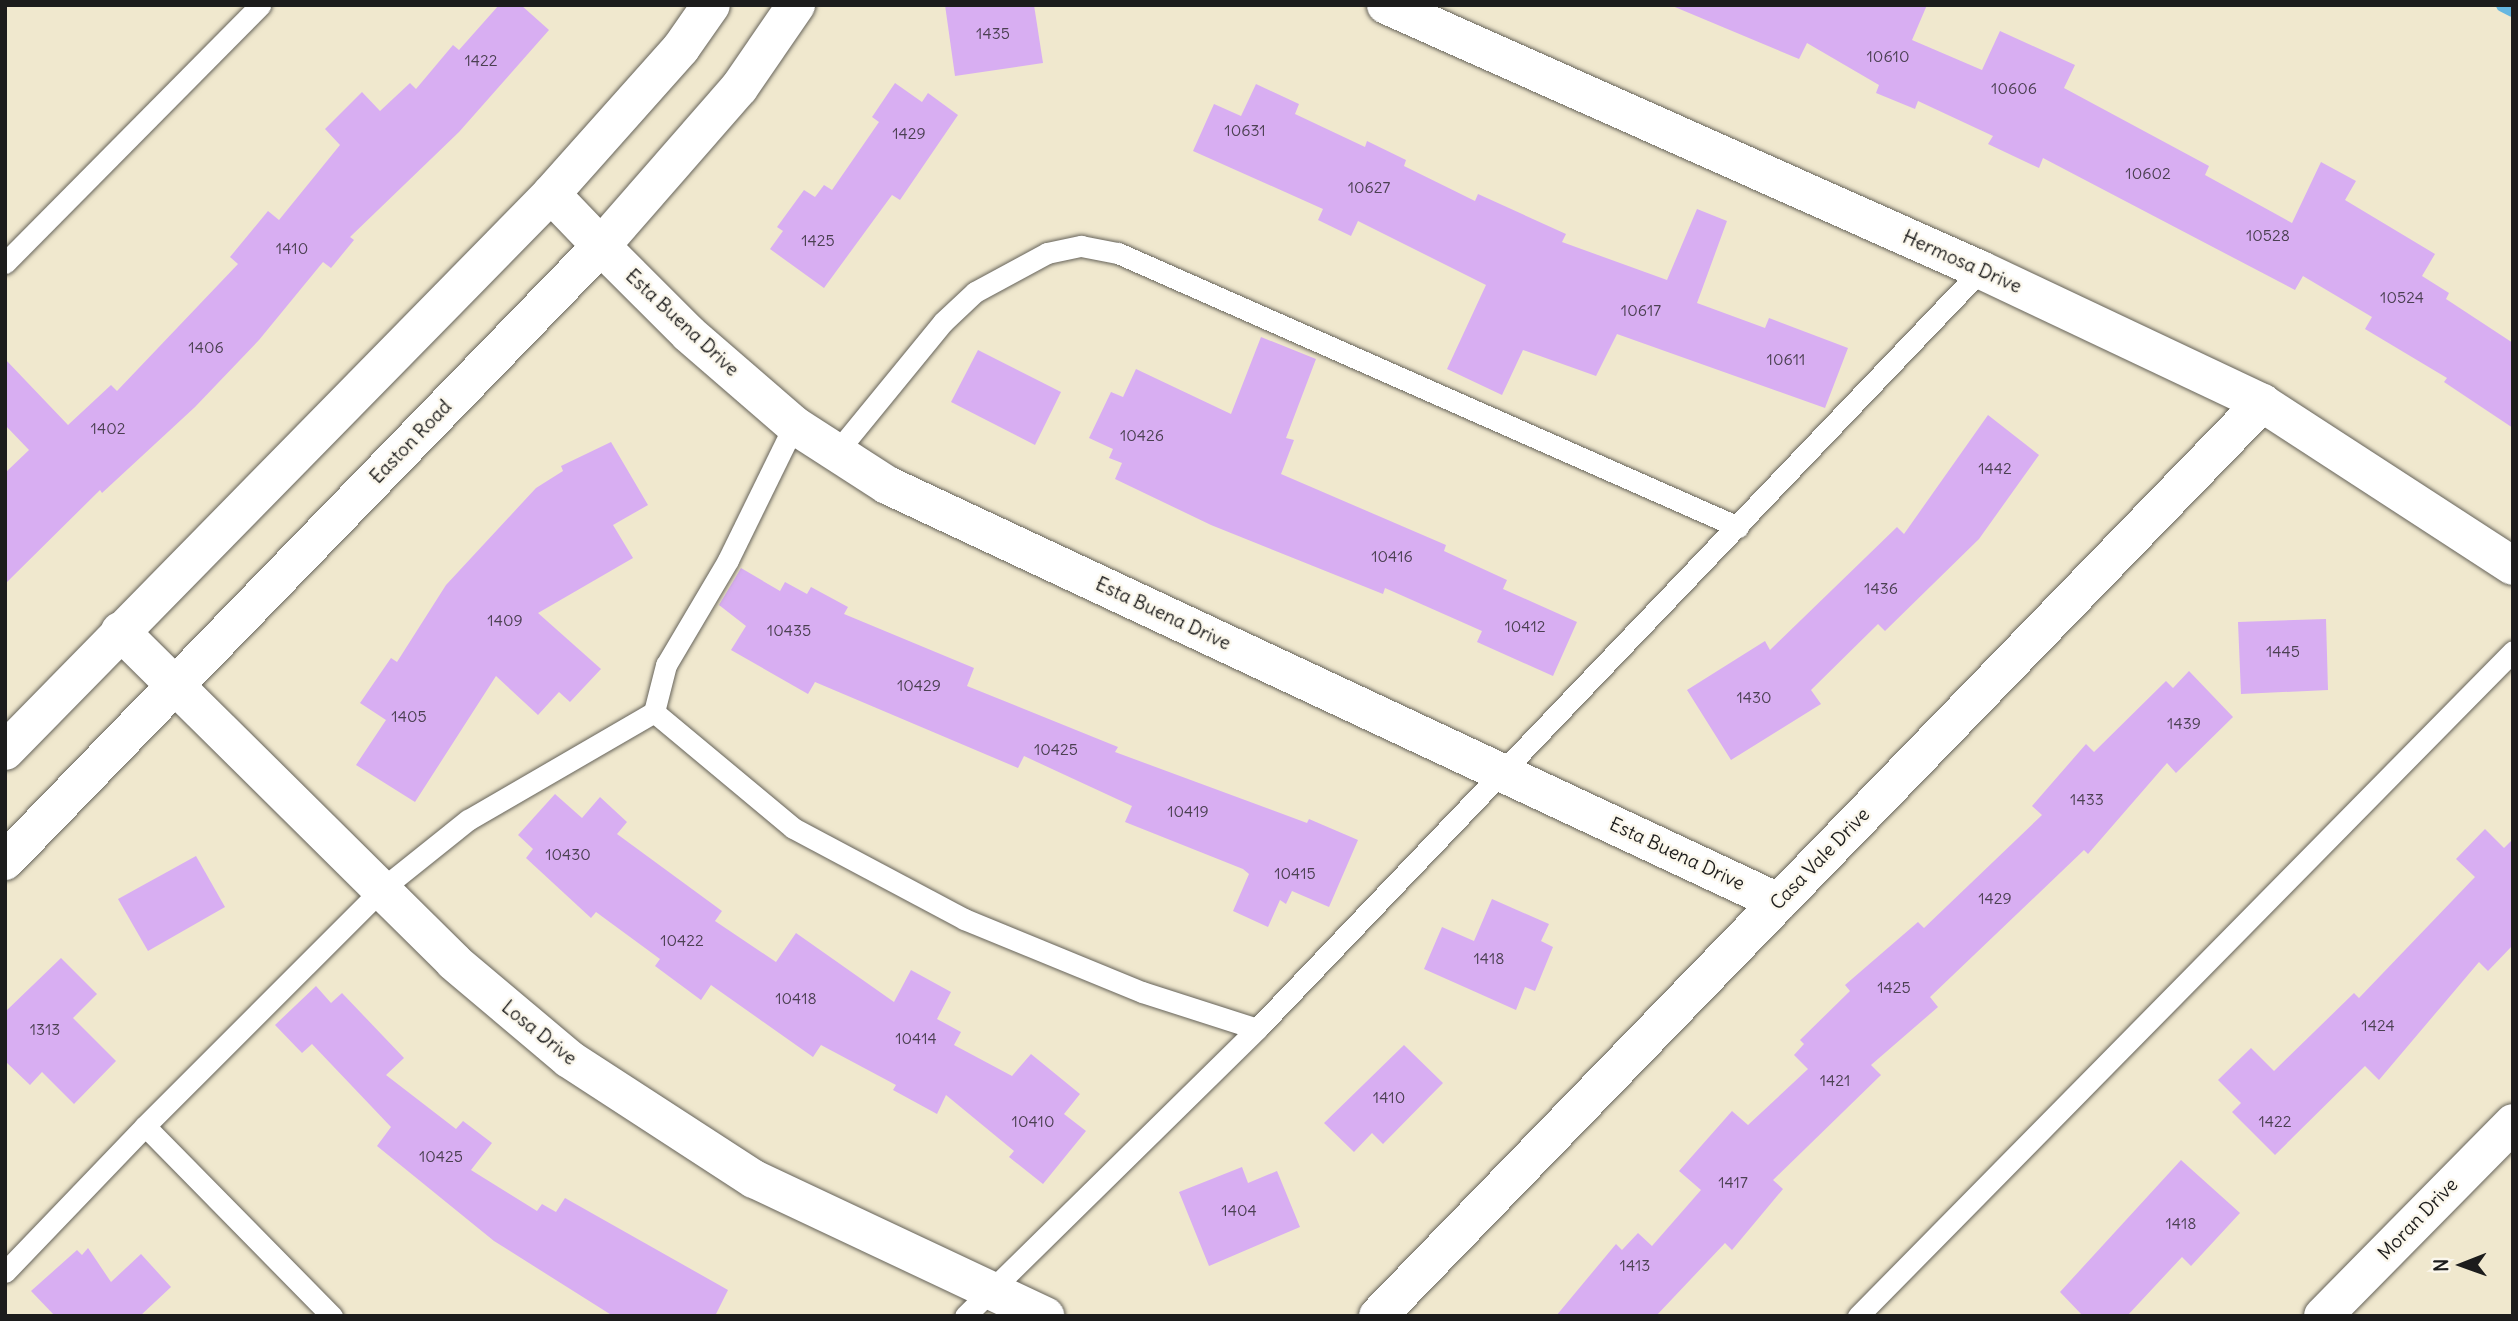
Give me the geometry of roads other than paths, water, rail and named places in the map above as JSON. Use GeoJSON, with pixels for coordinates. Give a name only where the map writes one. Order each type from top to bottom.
{"type":"FeatureCollection","features":[{"type":"Feature","properties":{"kind":"street"},"geometry":{"type":"LineString","coordinates":[[5,751],[551,194],[681,48],[710,5]]}},
{"type":"Feature","properties":{"kind":"street","name":"Easton Road"},"geometry":{"type":"LineString","coordinates":[[5,861],[601,246],[739,88],[796,5]]}},
{"type":"Feature","properties":{"kind":"street","name":"Hermosa Drive"},"geometry":{"type":"LineString","coordinates":[[1386,5],[1981,270],[2262,403],[2513,566]]}},
{"type":"Feature","properties":{"kind":"street","name":"Esta Buena Drive"},"geometry":{"type":"LineString","coordinates":[[551,194],[689,334],[794,425],[835,454],[887,485],[1778,902]]}},
{"type":"Feature","properties":{"kind":"street","name":"Casa Vale Drive"},"geometry":{"type":"LineString","coordinates":[[1378,1316],[2262,403]]}},
{"type":"Feature","properties":{"kind":"street","name":"Losa Drive"},"geometry":{"type":"LineString","coordinates":[[120,631],[177,683],[454,962],[569,1059],[754,1179],[977,1302],[1045,1316]]}},
{"type":"Feature","properties":{"kind":"street","name":"Moran Drive"},"geometry":{"type":"LineString","coordinates":[[2323,1316],[2513,1123]]}},
{"type":"Feature","properties":{"kind":"lane"},"geometry":{"type":"LineString","coordinates":[[5,263],[260,5]]}},
{"type":"Feature","properties":{"kind":"lane"},"geometry":{"type":"LineString","coordinates":[[835,454],[943,322],[975,292],[1047,253],[1081,246],[1118,253],[1738,527]]}},
{"type":"Feature","properties":{"kind":"lane"},"geometry":{"type":"LineString","coordinates":[[977,1302],[1257,1029],[1499,771],[1738,527],[1981,270]]}},
{"type":"Feature","properties":{"kind":"lane"},"geometry":{"type":"LineString","coordinates":[[5,1272],[145,1126],[383,888],[468,820],[654,712],[666,665],[728,559],[794,425]]}},
{"type":"Feature","properties":{"kind":"lane"},"geometry":{"type":"LineString","coordinates":[[1858,1316],[2513,651]]}},
{"type":"Feature","properties":{"kind":"lane"},"geometry":{"type":"LineString","coordinates":[[654,712],[793,828],[964,919],[1142,992],[1257,1029]]}},
{"type":"Feature","properties":{"kind":"lane"},"geometry":{"type":"LineString","coordinates":[[145,1126],[332,1316]]}},
{"type":"Feature","properties":{"kind":"waterway"},"geometry":{"type":"LineString","coordinates":[[2503,5],[2513,10]]}}]}
